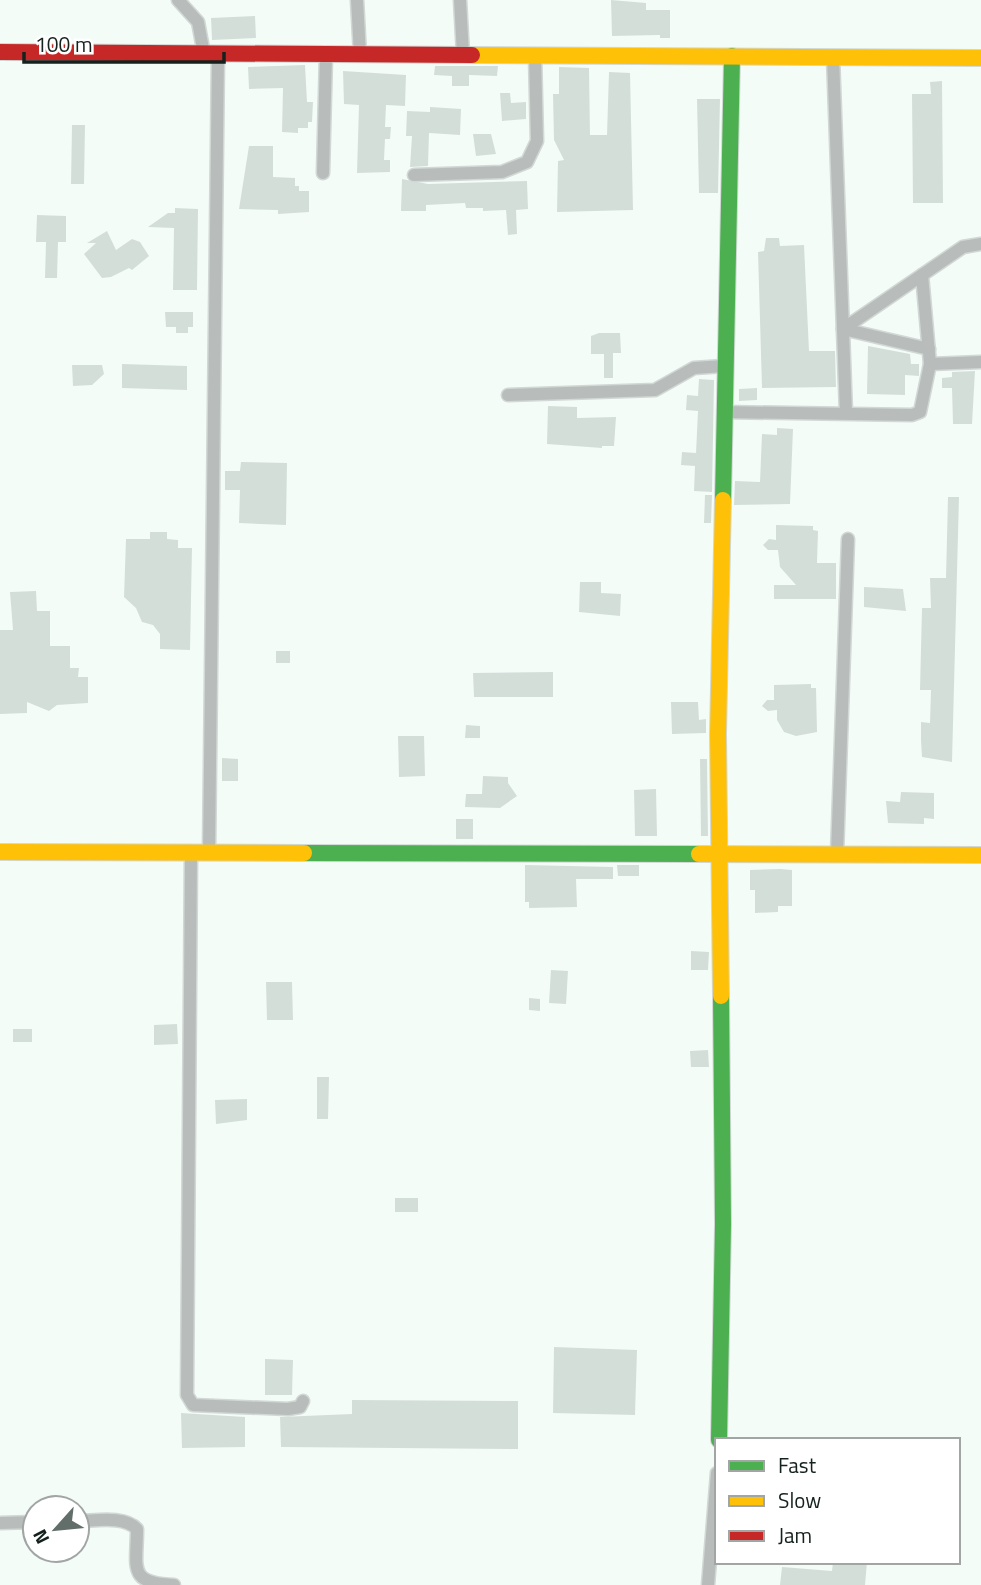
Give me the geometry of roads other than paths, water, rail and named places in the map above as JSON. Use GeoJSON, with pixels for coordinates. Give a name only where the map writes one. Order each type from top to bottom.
{"type":"FeatureCollection","features":[{"type":"Feature","properties":{"kind":"street"},"geometry":{"type":"LineString","coordinates":[[178,0],[198,22],[211,54],[209,853]]}},
{"type":"Feature","properties":{"kind":"street"},"geometry":{"type":"LineString","coordinates":[[357,0],[360,55]]}},
{"type":"Feature","properties":{"kind":"street"},"geometry":{"type":"LineString","coordinates":[[460,0],[463,55]]}},
{"type":"Feature","properties":{"kind":"street"},"geometry":{"type":"LineString","coordinates":[[0,52],[981,58]]}},
{"type":"Feature","properties":{"kind":"street"},"geometry":{"type":"LineString","coordinates":[[323,173],[326,54]]}},
{"type":"Feature","properties":{"kind":"street"},"geometry":{"type":"LineString","coordinates":[[414,174],[502,172],[527,162],[537,141],[535,55]]}},
{"type":"Feature","properties":{"kind":"street"},"geometry":{"type":"LineString","coordinates":[[719,1438],[723,1224],[718,734],[732,56]]}},
{"type":"Feature","properties":{"kind":"street"},"geometry":{"type":"LineString","coordinates":[[833,57],[846,413]]}},
{"type":"Feature","properties":{"kind":"street"},"geometry":{"type":"LineString","coordinates":[[843,329],[963,247],[981,244]]}},
{"type":"Feature","properties":{"kind":"street"},"geometry":{"type":"LineString","coordinates":[[724,412],[917,414],[923,408],[930,364],[922,275]]}},
{"type":"Feature","properties":{"kind":"street"},"geometry":{"type":"LineString","coordinates":[[843,329],[929,349]]}},
{"type":"Feature","properties":{"kind":"street"},"geometry":{"type":"LineString","coordinates":[[930,364],[981,362]]}},
{"type":"Feature","properties":{"kind":"street"},"geometry":{"type":"LineString","coordinates":[[508,395],[655,390],[694,368],[724,366]]}},
{"type":"Feature","properties":{"kind":"street"},"geometry":{"type":"LineString","coordinates":[[837,854],[848,539]]}},
{"type":"Feature","properties":{"kind":"street"},"geometry":{"type":"LineString","coordinates":[[0,852],[981,855]]}},
{"type":"Feature","properties":{"kind":"street"},"geometry":{"type":"LineString","coordinates":[[191,853],[187,1395],[193,1405],[288,1409],[300,1408],[303,1401]]}},
{"type":"Feature","properties":{"kind":"street"},"geometry":{"type":"LineString","coordinates":[[708,1585],[715,1498]]}},
{"type":"Feature","properties":{"kind":"street"},"geometry":{"type":"LineString","coordinates":[[91,1521],[119,1521],[134,1525],[137,1529],[137,1568],[141,1577],[151,1584],[174,1585]]}},
{"type":"Feature","properties":{"kind":"street"},"geometry":{"type":"LineString","coordinates":[[0,1522],[21,1522]]}}]}
